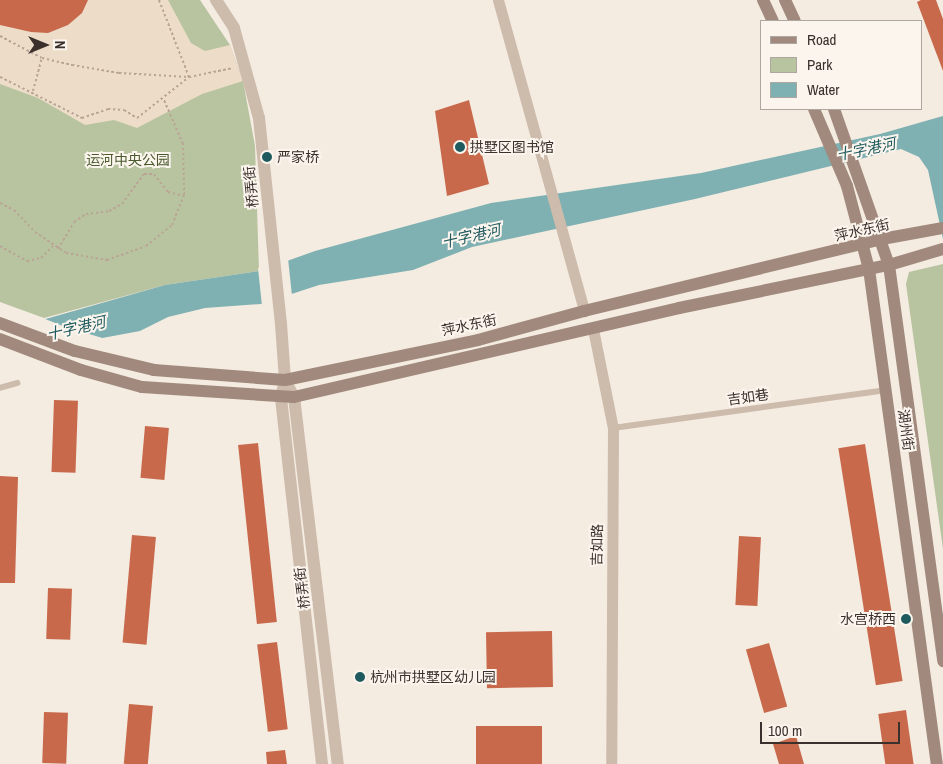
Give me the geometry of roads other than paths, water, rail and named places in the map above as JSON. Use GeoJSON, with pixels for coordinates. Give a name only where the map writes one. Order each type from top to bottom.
{"type":"FeatureCollection","features":[{"type":"Feature","properties":{"kind":"main road"},"geometry":{"type":"LineString","coordinates":[[763,0],[773,20]]}},
{"type":"Feature","properties":{"kind":"main road"},"geometry":{"type":"LineString","coordinates":[[785,0],[795,20]]}},
{"type":"Feature","properties":{"kind":"main road","name":"湖州街"},"geometry":{"type":"LineString","coordinates":[[814,110],[847,186],[869,269],[938,764]]}},
{"type":"Feature","properties":{"kind":"main road","name":"湖州街"},"geometry":{"type":"LineString","coordinates":[[834,110],[861,179],[889,265],[943,661]]}},
{"type":"Feature","properties":{"kind":"main road","name":"萍水东街"},"geometry":{"type":"LineString","coordinates":[[0,323],[116,362],[154,370],[285,380],[478,340],[584,310],[882,239],[942,228]]}},
{"type":"Feature","properties":{"kind":"main road"},"geometry":{"type":"LineString","coordinates":[[0,340],[142,387],[281,398],[294,397],[593,329],[889,265],[943,249]]}},
{"type":"Feature","properties":{"kind":"street","name":"桥弄街"},"geometry":{"type":"LineString","coordinates":[[216,0],[234,28],[246,65],[258,118],[281,324],[285,380],[281,398],[322,764]]}},
{"type":"Feature","properties":{"kind":"street"},"geometry":{"type":"LineString","coordinates":[[498,0],[570,267],[584,310]]}},
{"type":"Feature","properties":{"kind":"street","name":"吉如路"},"geometry":{"type":"LineString","coordinates":[[593,329],[613,428],[611,764]]}},
{"type":"Feature","properties":{"kind":"street","name":"桥弄街"},"geometry":{"type":"LineString","coordinates":[[285,380],[294,397],[338,764]]}},
{"type":"Feature","properties":{"kind":"lane"},"geometry":{"type":"LineString","coordinates":[[0,388],[17,383]]}},
{"type":"Feature","properties":{"kind":"lane","name":"吉如巷"},"geometry":{"type":"LineString","coordinates":[[613,428],[886,390]]}},
{"type":"Feature","properties":{"kind":"water","name":"十字港河"},"geometry":{"type":"Polygon","coordinates":[[[943,116],[943,239],[928,170],[919,157],[901,149],[695,199],[472,247],[413,270],[319,285],[261,304],[205,308],[168,317],[140,331],[0,357],[0,332],[165,285],[259,271],[315,251],[491,203],[701,173],[880,134],[943,116]]]}},
{"type":"Feature","properties":{"kind":"place","name":"拱墅区图书馆"},"geometry":{"type":"Point","coordinates":[460,147]}},
{"type":"Feature","properties":{"kind":"place","name":"严家桥"},"geometry":{"type":"Point","coordinates":[267,157]}},
{"type":"Feature","properties":{"kind":"place","name":"水宫桥西"},"geometry":{"type":"Point","coordinates":[906,619]}},
{"type":"Feature","properties":{"kind":"place","name":"杭州市拱墅区幼儿园"},"geometry":{"type":"Point","coordinates":[360,677]}},
{"type":"Feature","properties":{"kind":"park label","name":"运河中央公园"},"geometry":{"type":"Point","coordinates":[128,160]}}]}
